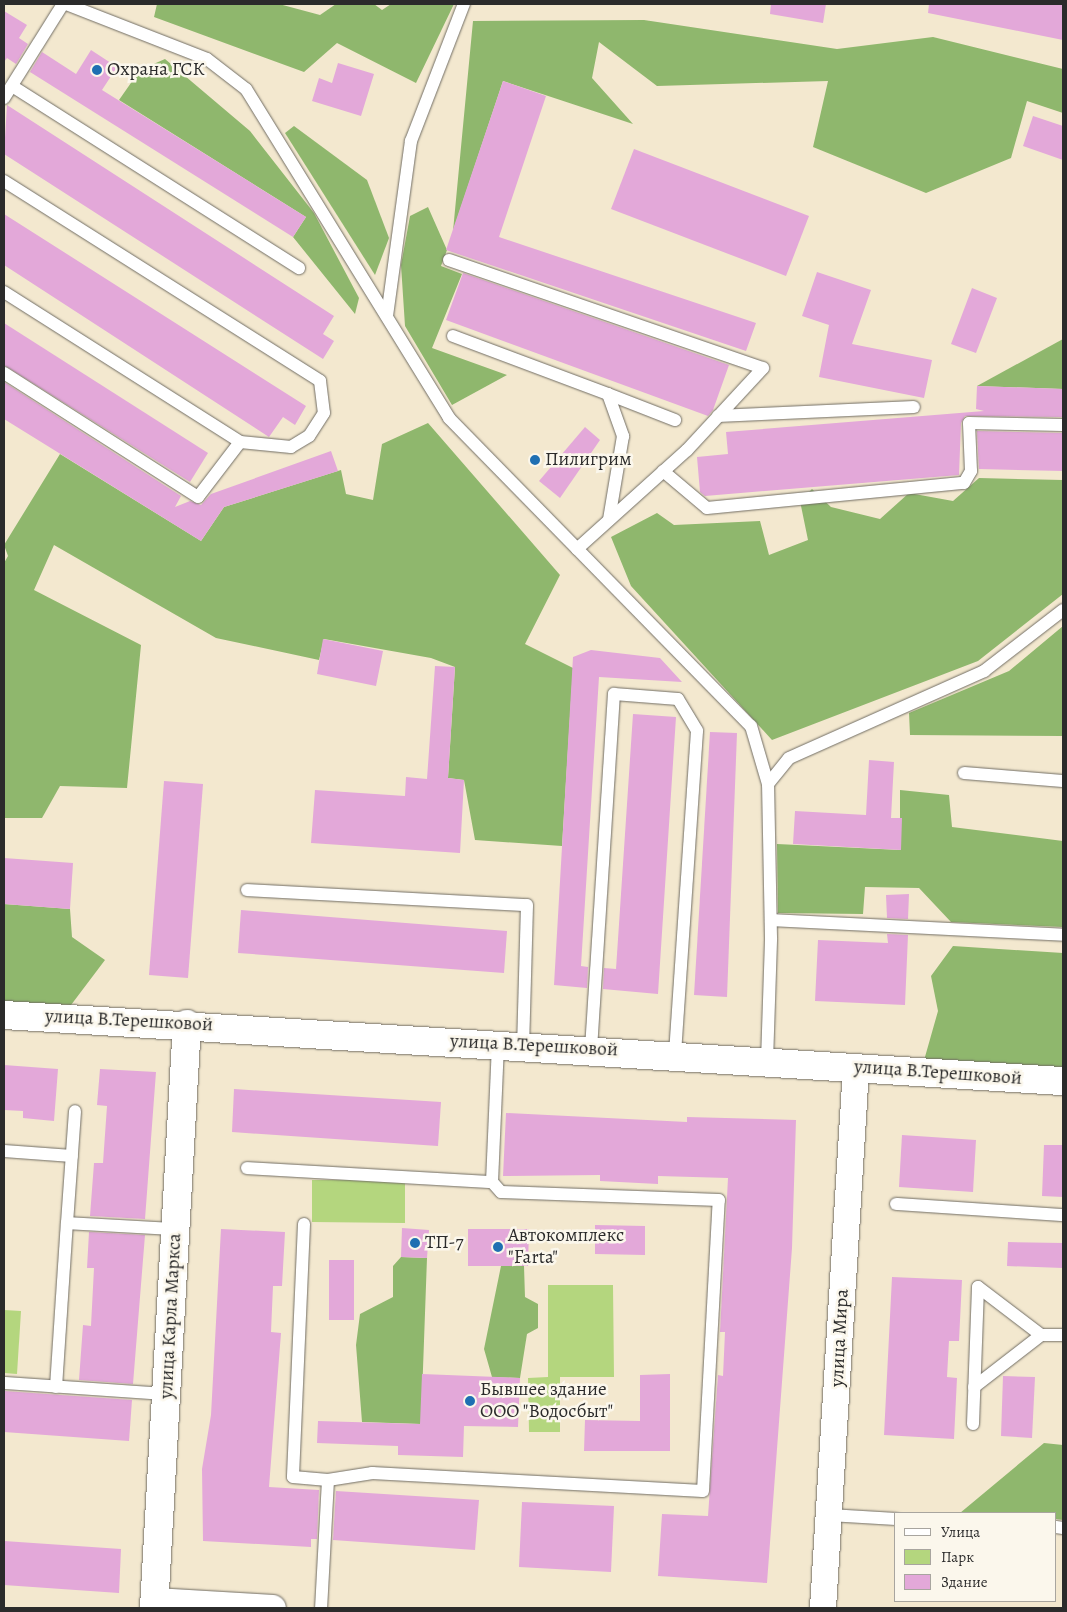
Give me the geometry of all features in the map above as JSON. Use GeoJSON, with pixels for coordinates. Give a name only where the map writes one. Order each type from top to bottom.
{"type":"FeatureCollection","features":[{"type":"Feature","properties":{"kind":"main road","name":"улица В.Терешковой"},"geometry":{"type":"LineString","coordinates":[[4,1015],[187,1024],[675,1054],[1063,1081]]}},
{"type":"Feature","properties":{"kind":"main road","name":"улица Карла Маркса"},"geometry":{"type":"LineString","coordinates":[[154,1604],[187,1024]]}},
{"type":"Feature","properties":{"kind":"street","name":"улица Мира"},"geometry":{"type":"LineString","coordinates":[[823,1608],[856,1068]]}},
{"type":"Feature","properties":{"kind":"street"},"geometry":{"type":"LineString","coordinates":[[154,1604],[273,1608]]}},
{"type":"Feature","properties":{"kind":"lane"},"geometry":{"type":"LineString","coordinates":[[4,98],[65,4],[207,59],[246,89],[450,418],[751,726],[768,784],[771,920],[767,1061]]}},
{"type":"Feature","properties":{"kind":"lane"},"geometry":{"type":"LineString","coordinates":[[387,316],[411,141],[464,4]]}},
{"type":"Feature","properties":{"kind":"lane"},"geometry":{"type":"LineString","coordinates":[[12,86],[300,268]]}},
{"type":"Feature","properties":{"kind":"lane"},"geometry":{"type":"LineString","coordinates":[[4,181],[320,381],[324,413],[309,436],[291,447],[240,442],[4,292]]}},
{"type":"Feature","properties":{"kind":"lane"},"geometry":{"type":"LineString","coordinates":[[450,260],[764,368],[662,471],[577,550]]}},
{"type":"Feature","properties":{"kind":"lane"},"geometry":{"type":"LineString","coordinates":[[453,336],[675,420]]}},
{"type":"Feature","properties":{"kind":"lane"},"geometry":{"type":"LineString","coordinates":[[4,373],[198,497],[240,442]]}},
{"type":"Feature","properties":{"kind":"lane"},"geometry":{"type":"LineString","coordinates":[[608,394],[623,436],[609,520]]}},
{"type":"Feature","properties":{"kind":"lane"},"geometry":{"type":"LineString","coordinates":[[718,416],[914,407]]}},
{"type":"Feature","properties":{"kind":"lane"},"geometry":{"type":"LineString","coordinates":[[662,471],[707,508],[964,482],[970,471],[969,423],[1063,425]]}},
{"type":"Feature","properties":{"kind":"lane"},"geometry":{"type":"LineString","coordinates":[[768,784],[789,758],[984,671],[1063,610]]}},
{"type":"Feature","properties":{"kind":"lane"},"geometry":{"type":"LineString","coordinates":[[592,1050],[614,694],[678,699],[697,731],[675,1054]]}},
{"type":"Feature","properties":{"kind":"lane"},"geometry":{"type":"LineString","coordinates":[[964,772],[1063,781]]}},
{"type":"Feature","properties":{"kind":"lane"},"geometry":{"type":"LineString","coordinates":[[246,890],[527,906],[492,1182]]}},
{"type":"Feature","properties":{"kind":"lane"},"geometry":{"type":"LineString","coordinates":[[771,920],[1063,935]]}},
{"type":"Feature","properties":{"kind":"lane"},"geometry":{"type":"LineString","coordinates":[[56,1387],[75,1111]]}},
{"type":"Feature","properties":{"kind":"lane"},"geometry":{"type":"LineString","coordinates":[[4,1151],[72,1156]]}},
{"type":"Feature","properties":{"kind":"lane"},"geometry":{"type":"LineString","coordinates":[[247,1168],[492,1182],[501,1192],[719,1200],[703,1491],[372,1474],[328,1480],[293,1477],[304,1224]]}},
{"type":"Feature","properties":{"kind":"lane"},"geometry":{"type":"LineString","coordinates":[[896,1204],[1063,1215]]}},
{"type":"Feature","properties":{"kind":"lane"},"geometry":{"type":"LineString","coordinates":[[67,1224],[176,1229]]}},
{"type":"Feature","properties":{"kind":"lane"},"geometry":{"type":"LineString","coordinates":[[973,1424],[978,1287],[1041,1335],[1063,1335]]}},
{"type":"Feature","properties":{"kind":"lane"},"geometry":{"type":"LineString","coordinates":[[974,1387],[1041,1335]]}},
{"type":"Feature","properties":{"kind":"lane"},"geometry":{"type":"LineString","coordinates":[[4,1384],[167,1394]]}},
{"type":"Feature","properties":{"kind":"lane"},"geometry":{"type":"LineString","coordinates":[[321,1608],[328,1480]]}},
{"type":"Feature","properties":{"kind":"lane"},"geometry":{"type":"LineString","coordinates":[[829,1515],[894,1519]]}},
{"type":"Feature","properties":{"kind":"green space"},"geometry":{"type":"Polygon","coordinates":[[[157,4],[279,4],[320,15],[336,4],[374,4],[382,10],[391,4],[454,4],[416,83],[337,43],[304,72],[154,17],[157,4]]]}},
{"type":"Feature","properties":{"kind":"green space"},"geometry":{"type":"Polygon","coordinates":[[[644,20],[837,49],[933,37],[1063,69],[1063,113],[1027,101],[1011,158],[926,193],[813,147],[828,81],[657,86],[599,42],[592,78],[633,124],[503,81],[453,231],[473,21],[644,20]]]}},
{"type":"Feature","properties":{"kind":"green space"},"geometry":{"type":"Polygon","coordinates":[[[165,59],[250,131],[314,213],[359,298],[355,314],[293,237],[306,217],[119,100],[140,70],[165,59]]]}},
{"type":"Feature","properties":{"kind":"green space"},"geometry":{"type":"Polygon","coordinates":[[[294,126],[367,180],[389,238],[375,275],[285,133],[294,126]]]}},
{"type":"Feature","properties":{"kind":"green space"},"geometry":{"type":"Polygon","coordinates":[[[428,207],[447,250],[441,266],[462,274],[432,348],[507,375],[452,405],[405,326],[401,265],[410,216],[428,207]]]}},
{"type":"Feature","properties":{"kind":"green space"},"geometry":{"type":"Polygon","coordinates":[[[1063,339],[1063,389],[977,386],[1063,339]]]}},
{"type":"Feature","properties":{"kind":"green space"},"geometry":{"type":"Polygon","coordinates":[[[428,423],[560,575],[525,644],[573,668],[562,846],[475,840],[464,780],[448,778],[455,667],[431,658],[324,639],[319,660],[216,638],[54,545],[34,590],[141,645],[127,788],[60,786],[42,818],[4,818],[4,563],[8,556],[4,545],[60,454],[201,541],[224,507],[341,470],[346,494],[373,500],[382,444],[428,423]]]}},
{"type":"Feature","properties":{"kind":"green space"},"geometry":{"type":"Polygon","coordinates":[[[979,478],[1063,480],[1063,594],[978,661],[772,740],[631,586],[611,537],[657,513],[674,525],[760,521],[769,555],[808,540],[800,501],[812,489],[831,507],[880,519],[909,493],[953,501],[979,478]]]}},
{"type":"Feature","properties":{"kind":"green space"},"geometry":{"type":"Polygon","coordinates":[[[1063,626],[1063,736],[910,735],[909,713],[1009,671],[1063,626]]]}},
{"type":"Feature","properties":{"kind":"green space"},"geometry":{"type":"Polygon","coordinates":[[[900,790],[949,795],[952,827],[1063,841],[1063,927],[951,922],[919,888],[865,887],[863,914],[778,913],[777,844],[900,850],[900,790]]]}},
{"type":"Feature","properties":{"kind":"green space"},"geometry":{"type":"Polygon","coordinates":[[[4,904],[70,909],[72,937],[105,960],[71,1005],[4,1002],[4,904]]]}},
{"type":"Feature","properties":{"kind":"green space"},"geometry":{"type":"Polygon","coordinates":[[[953,946],[1063,953],[1063,1072],[923,1064],[938,1011],[931,976],[953,946]]]}},
{"type":"Feature","properties":{"kind":"green space"},"geometry":{"type":"Polygon","coordinates":[[[312,1180],[405,1180],[405,1223],[312,1222],[312,1180]]]}},
{"type":"Feature","properties":{"kind":"green space"},"geometry":{"type":"Polygon","coordinates":[[[401,1257],[427,1258],[421,1424],[362,1422],[356,1345],[360,1314],[393,1297],[393,1266],[401,1257]]]}},
{"type":"Feature","properties":{"kind":"green space"},"geometry":{"type":"Polygon","coordinates":[[[501,1266],[524,1266],[525,1297],[538,1304],[538,1328],[527,1334],[520,1378],[492,1377],[484,1349],[501,1266]]]}},
{"type":"Feature","properties":{"kind":"green space"},"geometry":{"type":"Polygon","coordinates":[[[548,1285],[613,1285],[614,1377],[560,1377],[560,1432],[529,1432],[528,1378],[548,1377],[548,1285]]]}},
{"type":"Feature","properties":{"kind":"green space"},"geometry":{"type":"Polygon","coordinates":[[[4,1310],[21,1311],[17,1374],[4,1373],[4,1310]]]}},
{"type":"Feature","properties":{"kind":"green space"},"geometry":{"type":"Polygon","coordinates":[[[1044,1443],[1063,1445],[1063,1520],[1057,1519],[1057,1512],[961,1512],[1044,1443]]]}},
{"type":"Feature","properties":{"kind":"building"},"geometry":{"type":"Polygon","coordinates":[[[771,4],[826,4],[823,23],[770,14],[771,4]]]}},
{"type":"Feature","properties":{"kind":"building"},"geometry":{"type":"Polygon","coordinates":[[[929,4],[1063,4],[1063,40],[928,13],[929,4]]]}},
{"type":"Feature","properties":{"kind":"building"},"geometry":{"type":"Polygon","coordinates":[[[4,11],[27,25],[19,38],[28,44],[16,64],[7,58],[4,62],[4,11]]]}},
{"type":"Feature","properties":{"kind":"building"},"geometry":{"type":"Polygon","coordinates":[[[91,50],[117,67],[102,90],[306,217],[293,237],[30,72],[42,52],[76,74],[91,50]]]}},
{"type":"Feature","properties":{"kind":"building"},"geometry":{"type":"Polygon","coordinates":[[[338,63],[374,74],[361,116],[312,101],[319,78],[332,83],[338,63]]]}},
{"type":"Feature","properties":{"kind":"building"},"geometry":{"type":"Polygon","coordinates":[[[503,81],[546,96],[499,237],[756,323],[746,351],[446,250],[503,81]]]}},
{"type":"Feature","properties":{"kind":"building"},"geometry":{"type":"Polygon","coordinates":[[[7,105],[334,316],[323,334],[334,341],[323,359],[4,154],[7,105]]]}},
{"type":"Feature","properties":{"kind":"building"},"geometry":{"type":"Polygon","coordinates":[[[1033,116],[1063,126],[1063,160],[1023,146],[1033,116]]]}},
{"type":"Feature","properties":{"kind":"building"},"geometry":{"type":"Polygon","coordinates":[[[634,149],[809,216],[786,276],[611,209],[634,149]]]}},
{"type":"Feature","properties":{"kind":"building"},"geometry":{"type":"Polygon","coordinates":[[[4,214],[306,406],[295,425],[283,417],[269,437],[4,265],[4,214]]]}},
{"type":"Feature","properties":{"kind":"building"},"geometry":{"type":"Polygon","coordinates":[[[817,272],[871,290],[852,344],[932,360],[924,398],[819,377],[829,325],[802,316],[817,272]]]}},
{"type":"Feature","properties":{"kind":"building"},"geometry":{"type":"Polygon","coordinates":[[[463,273],[729,365],[713,410],[708,416],[446,320],[463,273]]]}},
{"type":"Feature","properties":{"kind":"building"},"geometry":{"type":"Polygon","coordinates":[[[972,288],[997,298],[976,353],[951,344],[972,288]]]}},
{"type":"Feature","properties":{"kind":"building"},"geometry":{"type":"Polygon","coordinates":[[[4,323],[208,453],[190,482],[4,365],[4,323]]]}},
{"type":"Feature","properties":{"kind":"building"},"geometry":{"type":"Polygon","coordinates":[[[4,382],[181,496],[175,507],[190,501],[201,505],[211,494],[331,451],[338,471],[224,507],[201,541],[4,419],[4,382]]]}},
{"type":"Feature","properties":{"kind":"building"},"geometry":{"type":"Polygon","coordinates":[[[977,386],[1063,389],[1063,417],[965,416],[961,423],[959,475],[705,496],[700,492],[697,457],[728,454],[726,432],[984,411],[976,409],[977,386]]]}},
{"type":"Feature","properties":{"kind":"building"},"geometry":{"type":"Polygon","coordinates":[[[585,427],[600,440],[560,498],[539,481],[585,427]]]}},
{"type":"Feature","properties":{"kind":"building"},"geometry":{"type":"Polygon","coordinates":[[[977,431],[1063,433],[1063,471],[979,469],[977,431]]]}},
{"type":"Feature","properties":{"kind":"building"},"geometry":{"type":"Polygon","coordinates":[[[323,639],[383,651],[376,686],[317,674],[323,639]]]}},
{"type":"Feature","properties":{"kind":"building"},"geometry":{"type":"Polygon","coordinates":[[[591,650],[660,658],[682,682],[599,677],[581,966],[588,967],[587,988],[554,985],[573,657],[591,650]]]}},
{"type":"Feature","properties":{"kind":"building"},"geometry":{"type":"Polygon","coordinates":[[[435,666],[455,667],[448,778],[464,780],[460,853],[311,843],[315,790],[405,796],[406,777],[427,779],[435,666]]]}},
{"type":"Feature","properties":{"kind":"building"},"geometry":{"type":"Polygon","coordinates":[[[633,714],[676,717],[658,994],[603,989],[604,968],[616,969],[633,714]]]}},
{"type":"Feature","properties":{"kind":"building"},"geometry":{"type":"Polygon","coordinates":[[[710,732],[737,733],[727,997],[694,995],[710,732]]]}},
{"type":"Feature","properties":{"kind":"building"},"geometry":{"type":"Polygon","coordinates":[[[869,760],[894,762],[891,818],[902,818],[901,850],[793,844],[795,811],[866,815],[869,760]]]}},
{"type":"Feature","properties":{"kind":"building"},"geometry":{"type":"Polygon","coordinates":[[[164,781],[203,784],[188,978],[149,975],[164,781]]]}},
{"type":"Feature","properties":{"kind":"building"},"geometry":{"type":"Polygon","coordinates":[[[4,858],[73,863],[70,909],[4,904],[4,858]]]}},
{"type":"Feature","properties":{"kind":"building"},"geometry":{"type":"Polygon","coordinates":[[[909,894],[908,919],[887,918],[886,895],[909,894]]]}},
{"type":"Feature","properties":{"kind":"building"},"geometry":{"type":"Polygon","coordinates":[[[241,910],[507,931],[504,973],[238,953],[241,910]]]}},
{"type":"Feature","properties":{"kind":"building"},"geometry":{"type":"Polygon","coordinates":[[[887,934],[908,935],[905,1005],[815,1001],[818,940],[888,943],[887,934]]]}},
{"type":"Feature","properties":{"kind":"building"},"geometry":{"type":"Polygon","coordinates":[[[4,1065],[58,1069],[54,1121],[23,1118],[23,1111],[4,1110],[4,1065]]]}},
{"type":"Feature","properties":{"kind":"building"},"geometry":{"type":"Polygon","coordinates":[[[100,1069],[156,1072],[145,1219],[90,1216],[94,1163],[103,1163],[107,1106],[97,1105],[100,1069]]]}},
{"type":"Feature","properties":{"kind":"building"},"geometry":{"type":"Polygon","coordinates":[[[234,1089],[441,1102],[438,1146],[232,1132],[234,1089]]]}},
{"type":"Feature","properties":{"kind":"building"},"geometry":{"type":"Polygon","coordinates":[[[506,1113],[687,1122],[687,1117],[796,1120],[792,1248],[767,1583],[658,1576],[662,1514],[708,1516],[718,1375],[723,1376],[725,1332],[720,1332],[728,1178],[658,1176],[658,1184],[600,1181],[600,1175],[503,1176],[506,1113]]]}},
{"type":"Feature","properties":{"kind":"building"},"geometry":{"type":"Polygon","coordinates":[[[902,1135],[976,1140],[973,1192],[899,1187],[902,1135]]]}},
{"type":"Feature","properties":{"kind":"building"},"geometry":{"type":"Polygon","coordinates":[[[1044,1145],[1063,1145],[1063,1197],[1042,1196],[1044,1145]]]}},
{"type":"Feature","properties":{"kind":"building"},"geometry":{"type":"Polygon","coordinates":[[[595,1225],[645,1226],[645,1255],[595,1254],[595,1225]]]}},
{"type":"Feature","properties":{"kind":"building","name":"ТП-7"},"geometry":{"type":"Polygon","coordinates":[[[402,1228],[429,1230],[427,1258],[401,1257],[402,1228]]]}},
{"type":"Feature","properties":{"kind":"building"},"geometry":{"type":"Polygon","coordinates":[[[221,1229],[285,1232],[282,1286],[273,1286],[271,1332],[281,1333],[269,1487],[319,1490],[317,1539],[311,1539],[311,1547],[203,1541],[202,1469],[211,1415],[221,1229]]]}},
{"type":"Feature","properties":{"kind":"building","name":"Автокомплекс \"Farta\""},"geometry":{"type":"Polygon","coordinates":[[[468,1229],[529,1229],[528,1266],[468,1266],[468,1229]]]}},
{"type":"Feature","properties":{"kind":"building"},"geometry":{"type":"Polygon","coordinates":[[[89,1232],[145,1235],[133,1384],[79,1380],[83,1325],[91,1326],[94,1268],[87,1268],[89,1232]]]}},
{"type":"Feature","properties":{"kind":"building"},"geometry":{"type":"Polygon","coordinates":[[[1008,1242],[1063,1243],[1063,1268],[1007,1266],[1008,1242]]]}},
{"type":"Feature","properties":{"kind":"building"},"geometry":{"type":"Polygon","coordinates":[[[329,1260],[354,1260],[354,1320],[329,1320],[329,1260]]]}},
{"type":"Feature","properties":{"kind":"building"},"geometry":{"type":"Polygon","coordinates":[[[892,1277],[962,1280],[959,1341],[949,1341],[947,1377],[957,1378],[954,1439],[884,1435],[892,1277]]]}},
{"type":"Feature","properties":{"kind":"building"},"geometry":{"type":"Polygon","coordinates":[[[422,1374],[520,1378],[518,1427],[464,1426],[463,1457],[398,1455],[398,1446],[317,1443],[318,1421],[420,1424],[422,1374]]]}},
{"type":"Feature","properties":{"kind":"building"},"geometry":{"type":"Polygon","coordinates":[[[670,1374],[670,1451],[584,1451],[585,1420],[640,1421],[640,1375],[670,1374]]]}},
{"type":"Feature","properties":{"kind":"building"},"geometry":{"type":"Polygon","coordinates":[[[1003,1376],[1035,1377],[1032,1438],[1001,1436],[1003,1376]]]}},
{"type":"Feature","properties":{"kind":"building"},"geometry":{"type":"Polygon","coordinates":[[[4,1391],[132,1400],[129,1441],[4,1432],[4,1391]]]}},
{"type":"Feature","properties":{"kind":"building"},"geometry":{"type":"Polygon","coordinates":[[[336,1491],[479,1500],[475,1550],[333,1540],[336,1491]]]}},
{"type":"Feature","properties":{"kind":"building"},"geometry":{"type":"Polygon","coordinates":[[[522,1502],[614,1506],[611,1572],[519,1567],[522,1502]]]}},
{"type":"Feature","properties":{"kind":"building"},"geometry":{"type":"Polygon","coordinates":[[[4,1541],[121,1549],[119,1593],[4,1585],[4,1541]]]}},
{"type":"Feature","properties":{"kind":"place","name":"Охрана ГСК"},"geometry":{"type":"Point","coordinates":[97,70]}},
{"type":"Feature","properties":{"kind":"place","name":"Пилигрим"},"geometry":{"type":"Point","coordinates":[535,460]}},
{"type":"Feature","properties":{"kind":"place","name":"ТП-7"},"geometry":{"type":"Point","coordinates":[415,1243]}},
{"type":"Feature","properties":{"kind":"place","name":"Автокомплекс \"Farta\""},"geometry":{"type":"Point","coordinates":[498,1247]}},
{"type":"Feature","properties":{"kind":"place","name":"Бывшее здание ООО \"Водосбыт\""},"geometry":{"type":"Point","coordinates":[470,1401]}}]}
